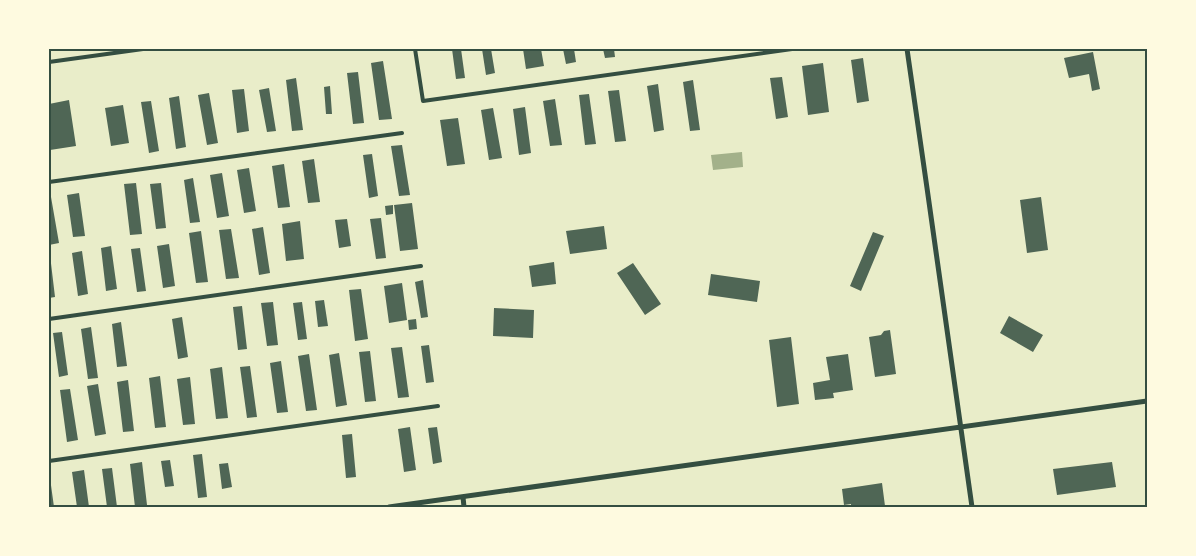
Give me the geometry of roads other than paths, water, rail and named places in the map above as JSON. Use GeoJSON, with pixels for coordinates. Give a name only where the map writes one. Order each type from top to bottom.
{"type":"FeatureCollection","features":[{"type":"Feature","properties":{"kind":"street"},"geometry":{"type":"LineString","coordinates":[[907,49],[972,507]]}},
{"type":"Feature","properties":{"kind":"street"},"geometry":{"type":"LineString","coordinates":[[390,507],[1147,401]]}},
{"type":"Feature","properties":{"kind":"street"},"geometry":{"type":"LineString","coordinates":[[462,497],[464,507]]}},
{"type":"Feature","properties":{"kind":"lane"},"geometry":{"type":"LineString","coordinates":[[49,62],[143,49]]}},
{"type":"Feature","properties":{"kind":"lane"},"geometry":{"type":"LineString","coordinates":[[415,49],[422,101],[792,49]]}},
{"type":"Feature","properties":{"kind":"lane"},"geometry":{"type":"LineString","coordinates":[[49,182],[402,133]]}},
{"type":"Feature","properties":{"kind":"lane"},"geometry":{"type":"LineString","coordinates":[[49,319],[422,266]]}},
{"type":"Feature","properties":{"kind":"lane"},"geometry":{"type":"LineString","coordinates":[[49,461],[438,406]]}}]}
